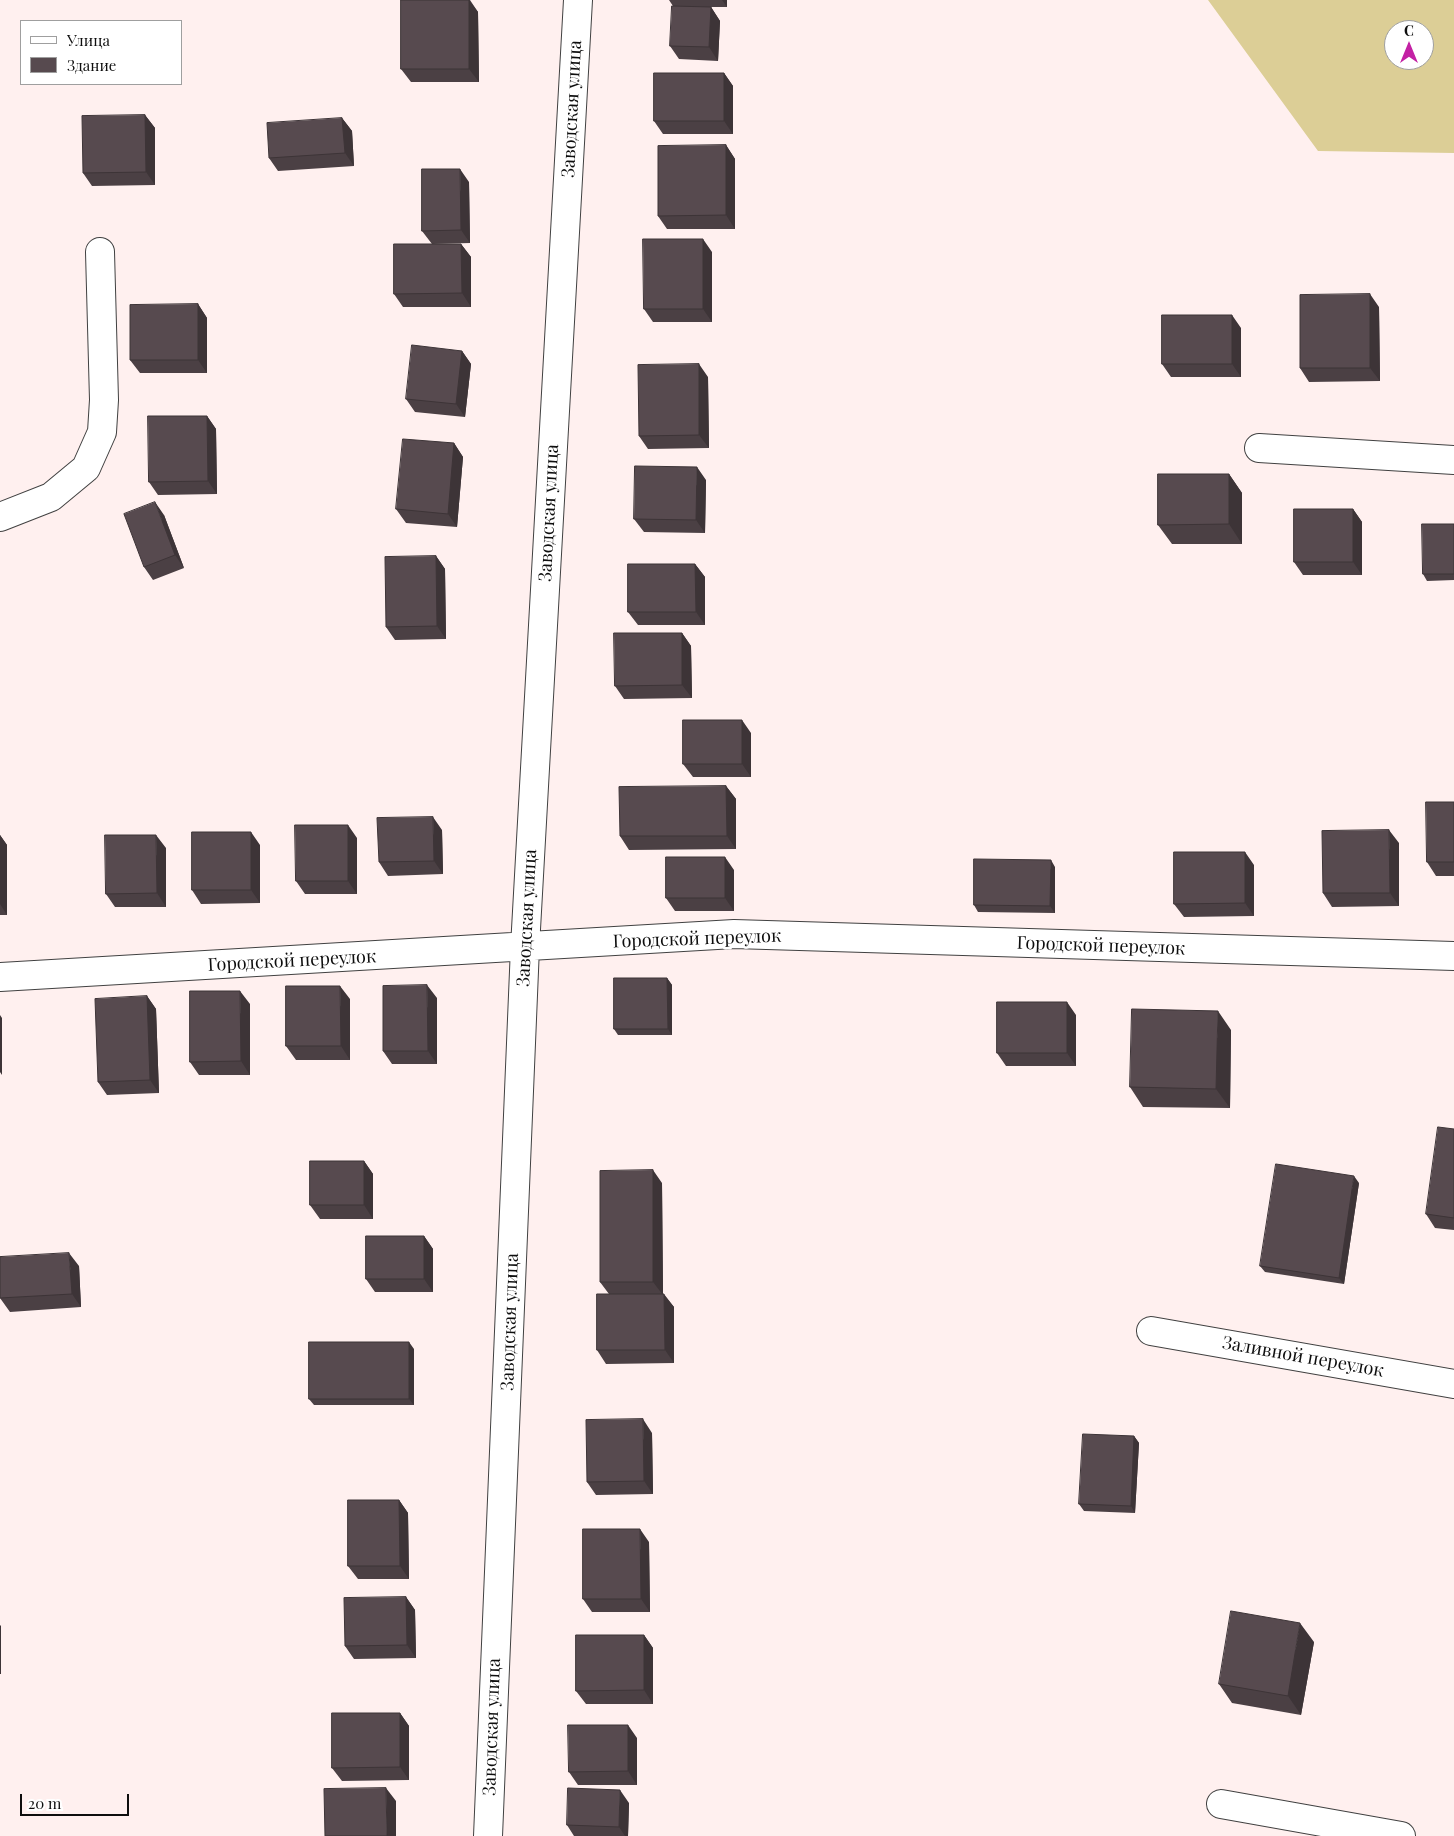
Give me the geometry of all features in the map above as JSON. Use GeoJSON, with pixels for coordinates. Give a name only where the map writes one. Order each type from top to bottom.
{"type":"FeatureCollection","features":[{"type":"Feature","properties":{"kind":"street","name":"Заводская улица"},"geometry":{"type":"LineString","coordinates":[[488,1836],[525,947],[578,0]]}},
{"type":"Feature","properties":{"kind":"street"},"geometry":{"type":"LineString","coordinates":[[0,517],[51,496],[86,468],[102,432],[104,400],[100,252]]}},
{"type":"Feature","properties":{"kind":"street"},"geometry":{"type":"LineString","coordinates":[[1259,448],[1454,460]]}},
{"type":"Feature","properties":{"kind":"street","name":"Городской переулок"},"geometry":{"type":"LineString","coordinates":[[0,977],[734,934],[1454,956]]}},
{"type":"Feature","properties":{"kind":"street","name":"Заливной переулок"},"geometry":{"type":"LineString","coordinates":[[1151,1331],[1454,1384]]}},
{"type":"Feature","properties":{"kind":"street"},"geometry":{"type":"LineString","coordinates":[[1221,1804],[1401,1836]]}},
{"type":"Feature","properties":{"kind":"shaded area"},"geometry":{"type":"Polygon","coordinates":[[[1208,0],[1454,0],[1454,153],[1318,151],[1208,0]]]}},
{"type":"Feature","properties":{"kind":"building"},"geometry":{"type":"Polygon","coordinates":[[[401,0],[469,0],[469,69],[401,69],[401,0]]]}},
{"type":"Feature","properties":{"kind":"building"},"geometry":{"type":"Polygon","coordinates":[[[672,6],[711,7],[709,47],[670,46],[672,6]]]}},
{"type":"Feature","properties":{"kind":"building"},"geometry":{"type":"Polygon","coordinates":[[[654,73],[724,73],[724,121],[654,121],[654,73]]]}},
{"type":"Feature","properties":{"kind":"building"},"geometry":{"type":"Polygon","coordinates":[[[145,115],[146,172],[83,173],[82,116],[145,115]]]}},
{"type":"Feature","properties":{"kind":"building"},"geometry":{"type":"Polygon","coordinates":[[[342,118],[345,153],[269,158],[267,123],[342,118]]]}},
{"type":"Feature","properties":{"kind":"building"},"geometry":{"type":"Polygon","coordinates":[[[726,145],[726,215],[658,216],[658,146],[726,145]]]}},
{"type":"Feature","properties":{"kind":"building"},"geometry":{"type":"Polygon","coordinates":[[[422,169],[460,169],[461,230],[422,231],[422,169]]]}},
{"type":"Feature","properties":{"kind":"building"},"geometry":{"type":"Polygon","coordinates":[[[643,239],[703,239],[703,309],[644,309],[643,239]]]}},
{"type":"Feature","properties":{"kind":"building"},"geometry":{"type":"Polygon","coordinates":[[[394,244],[461,244],[462,293],[394,294],[394,244]]]}},
{"type":"Feature","properties":{"kind":"building"},"geometry":{"type":"Polygon","coordinates":[[[1370,294],[1370,368],[1300,368],[1300,295],[1370,294]]]}},
{"type":"Feature","properties":{"kind":"building"},"geometry":{"type":"Polygon","coordinates":[[[198,304],[198,360],[130,360],[130,305],[198,304]]]}},
{"type":"Feature","properties":{"kind":"building"},"geometry":{"type":"Polygon","coordinates":[[[1162,315],[1232,315],[1232,364],[1162,364],[1162,315]]]}},
{"type":"Feature","properties":{"kind":"building"},"geometry":{"type":"Polygon","coordinates":[[[412,345],[462,351],[456,404],[406,399],[412,345]]]}},
{"type":"Feature","properties":{"kind":"building"},"geometry":{"type":"Polygon","coordinates":[[[699,364],[699,435],[639,436],[638,365],[699,364]]]}},
{"type":"Feature","properties":{"kind":"building"},"geometry":{"type":"Polygon","coordinates":[[[148,416],[207,416],[208,481],[149,482],[148,416]]]}},
{"type":"Feature","properties":{"kind":"building"},"geometry":{"type":"Polygon","coordinates":[[[403,439],[454,443],[448,514],[396,509],[403,439]]]}},
{"type":"Feature","properties":{"kind":"building"},"geometry":{"type":"Polygon","coordinates":[[[635,466],[697,467],[696,520],[634,519],[635,466]]]}},
{"type":"Feature","properties":{"kind":"building"},"geometry":{"type":"Polygon","coordinates":[[[1158,474],[1229,474],[1229,524],[1158,525],[1158,474]]]}},
{"type":"Feature","properties":{"kind":"building"},"geometry":{"type":"Polygon","coordinates":[[[155,502],[175,555],[144,567],[124,514],[155,502]]]}},
{"type":"Feature","properties":{"kind":"building"},"geometry":{"type":"Polygon","coordinates":[[[1294,509],[1353,509],[1353,562],[1294,562],[1294,509]]]}},
{"type":"Feature","properties":{"kind":"building"},"geometry":{"type":"Polygon","coordinates":[[[1422,524],[1454,524],[1454,574],[1423,574],[1422,524]]]}},
{"type":"Feature","properties":{"kind":"building"},"geometry":{"type":"Polygon","coordinates":[[[436,556],[437,626],[386,627],[385,557],[436,556]]]}},
{"type":"Feature","properties":{"kind":"building"},"geometry":{"type":"Polygon","coordinates":[[[628,564],[695,564],[696,612],[628,612],[628,564]]]}},
{"type":"Feature","properties":{"kind":"building"},"geometry":{"type":"Polygon","coordinates":[[[614,633],[682,633],[682,685],[615,686],[614,633]]]}},
{"type":"Feature","properties":{"kind":"building"},"geometry":{"type":"Polygon","coordinates":[[[683,720],[742,720],[742,764],[683,764],[683,720]]]}},
{"type":"Feature","properties":{"kind":"building"},"geometry":{"type":"Polygon","coordinates":[[[726,786],[727,836],[620,836],[619,787],[726,786]]]}},
{"type":"Feature","properties":{"kind":"building"},"geometry":{"type":"Polygon","coordinates":[[[1426,802],[1454,802],[1454,862],[1427,862],[1426,802]]]}},
{"type":"Feature","properties":{"kind":"building"},"geometry":{"type":"Polygon","coordinates":[[[433,817],[434,861],[379,862],[377,818],[433,817]]]}},
{"type":"Feature","properties":{"kind":"building"},"geometry":{"type":"Polygon","coordinates":[[[295,825],[348,825],[348,881],[296,881],[295,825]]]}},
{"type":"Feature","properties":{"kind":"building"},"geometry":{"type":"Polygon","coordinates":[[[1389,830],[1390,893],[1323,893],[1322,831],[1389,830]]]}},
{"type":"Feature","properties":{"kind":"building"},"geometry":{"type":"Polygon","coordinates":[[[192,832],[251,832],[251,890],[192,890],[192,832]]]}},
{"type":"Feature","properties":{"kind":"building"},"geometry":{"type":"Polygon","coordinates":[[[105,835],[156,835],[157,893],[106,894],[105,835]]]}},
{"type":"Feature","properties":{"kind":"building"},"geometry":{"type":"Polygon","coordinates":[[[1174,852],[1245,852],[1245,903],[1174,904],[1174,852]]]}},
{"type":"Feature","properties":{"kind":"building"},"geometry":{"type":"Polygon","coordinates":[[[666,857],[725,857],[725,898],[666,898],[666,857]]]}},
{"type":"Feature","properties":{"kind":"building"},"geometry":{"type":"Polygon","coordinates":[[[974,859],[1051,860],[1050,906],[974,905],[974,859]]]}},
{"type":"Feature","properties":{"kind":"building"},"geometry":{"type":"Polygon","coordinates":[[[614,978],[667,978],[668,1029],[614,1029],[614,978]]]}},
{"type":"Feature","properties":{"kind":"building"},"geometry":{"type":"Polygon","coordinates":[[[427,985],[428,1051],[383,1051],[383,986],[427,985]]]}},
{"type":"Feature","properties":{"kind":"building"},"geometry":{"type":"Polygon","coordinates":[[[286,986],[340,986],[341,1046],[286,1046],[286,986]]]}},
{"type":"Feature","properties":{"kind":"building"},"geometry":{"type":"Polygon","coordinates":[[[190,991],[240,991],[241,1061],[190,1062],[190,991]]]}},
{"type":"Feature","properties":{"kind":"building"},"geometry":{"type":"Polygon","coordinates":[[[147,996],[150,1080],[98,1082],[95,999],[147,996]]]}},
{"type":"Feature","properties":{"kind":"building"},"geometry":{"type":"Polygon","coordinates":[[[997,1002],[1067,1002],[1067,1053],[997,1053],[997,1002]]]}},
{"type":"Feature","properties":{"kind":"building"},"geometry":{"type":"Polygon","coordinates":[[[1132,1009],[1218,1011],[1216,1089],[1130,1087],[1132,1009]]]}},
{"type":"Feature","properties":{"kind":"building"},"geometry":{"type":"Polygon","coordinates":[[[1438,1127],[1454,1129],[1454,1218],[1426,1214],[1438,1127]]]}},
{"type":"Feature","properties":{"kind":"building"},"geometry":{"type":"Polygon","coordinates":[[[310,1161],[364,1161],[364,1205],[310,1205],[310,1161]]]}},
{"type":"Feature","properties":{"kind":"building"},"geometry":{"type":"Polygon","coordinates":[[[1276,1164],[1354,1176],[1339,1278],[1260,1266],[1276,1164]]]}},
{"type":"Feature","properties":{"kind":"building"},"geometry":{"type":"Polygon","coordinates":[[[653,1170],[653,1282],[600,1282],[600,1171],[653,1170]]]}},
{"type":"Feature","properties":{"kind":"building"},"geometry":{"type":"Polygon","coordinates":[[[366,1236],[424,1236],[424,1279],[366,1279],[366,1236]]]}},
{"type":"Feature","properties":{"kind":"building"},"geometry":{"type":"Polygon","coordinates":[[[69,1253],[72,1294],[0,1298],[0,1257],[69,1253]]]}},
{"type":"Feature","properties":{"kind":"building"},"geometry":{"type":"Polygon","coordinates":[[[597,1294],[664,1294],[665,1350],[597,1350],[597,1294]]]}},
{"type":"Feature","properties":{"kind":"building"},"geometry":{"type":"Polygon","coordinates":[[[309,1342],[409,1342],[409,1399],[309,1399],[309,1342]]]}},
{"type":"Feature","properties":{"kind":"building"},"geometry":{"type":"Polygon","coordinates":[[[643,1419],[644,1481],[587,1482],[586,1420],[643,1419]]]}},
{"type":"Feature","properties":{"kind":"building"},"geometry":{"type":"Polygon","coordinates":[[[1083,1434],[1134,1436],[1131,1506],[1079,1504],[1083,1434]]]}},
{"type":"Feature","properties":{"kind":"building"},"geometry":{"type":"Polygon","coordinates":[[[348,1500],[399,1500],[400,1566],[348,1566],[348,1500]]]}},
{"type":"Feature","properties":{"kind":"building"},"geometry":{"type":"Polygon","coordinates":[[[583,1529],[640,1529],[641,1599],[583,1599],[583,1529]]]}},
{"type":"Feature","properties":{"kind":"building"},"geometry":{"type":"Polygon","coordinates":[[[406,1597],[407,1645],[345,1646],[344,1598],[406,1597]]]}},
{"type":"Feature","properties":{"kind":"building"},"geometry":{"type":"Polygon","coordinates":[[[1231,1611],[1300,1623],[1288,1696],[1219,1684],[1231,1611]]]}},
{"type":"Feature","properties":{"kind":"building"},"geometry":{"type":"Polygon","coordinates":[[[576,1635],[644,1635],[644,1690],[576,1691],[576,1635]]]}},
{"type":"Feature","properties":{"kind":"building"},"geometry":{"type":"Polygon","coordinates":[[[332,1713],[400,1713],[400,1767],[332,1768],[332,1713]]]}},
{"type":"Feature","properties":{"kind":"building"},"geometry":{"type":"Polygon","coordinates":[[[568,1725],[628,1725],[628,1771],[569,1772],[568,1725]]]}},
{"type":"Feature","properties":{"kind":"building"},"geometry":{"type":"Polygon","coordinates":[[[386,1788],[387,1836],[325,1836],[324,1789],[386,1788]]]}},
{"type":"Feature","properties":{"kind":"building"},"geometry":{"type":"Polygon","coordinates":[[[568,1788],[620,1790],[619,1827],[567,1825],[568,1788]]]}}]}
